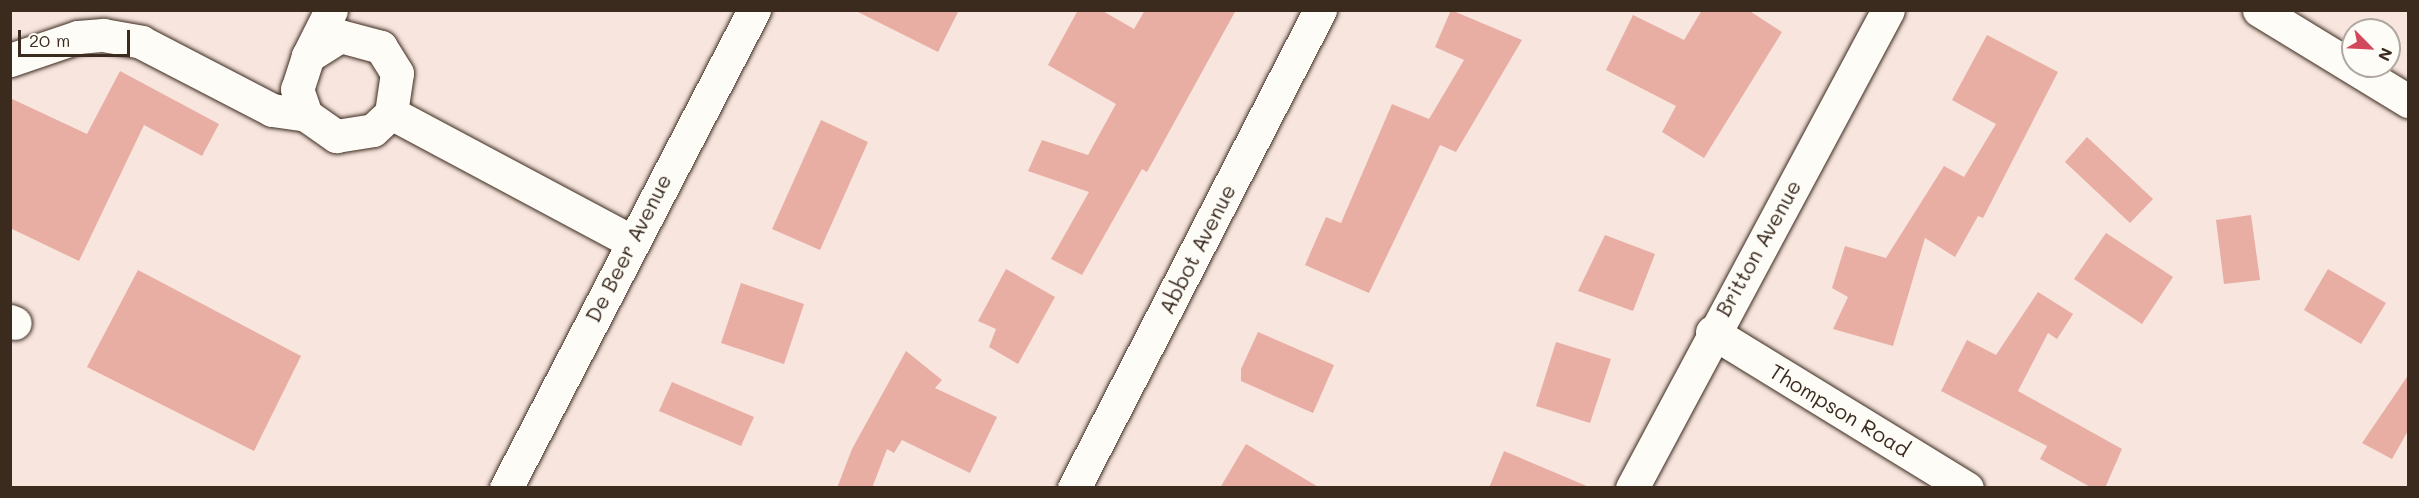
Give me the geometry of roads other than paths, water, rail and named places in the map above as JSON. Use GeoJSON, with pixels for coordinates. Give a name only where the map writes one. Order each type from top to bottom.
{"type":"FeatureCollection","features":[{"type":"Feature","properties":{"kind":"street"},"geometry":{"type":"LineString","coordinates":[[306,115],[297,89],[308,56],[331,10]]}},
{"type":"Feature","properties":{"kind":"street","name":"De Beer Avenue"},"geometry":{"type":"LineString","coordinates":[[506,488],[631,241],[754,10]]}},
{"type":"Feature","properties":{"kind":"street","name":"Abbot Avenue"},"geometry":{"type":"LineString","coordinates":[[1074,488],[1320,10]]}},
{"type":"Feature","properties":{"kind":"street","name":"Britton Avenue"},"geometry":{"type":"LineString","coordinates":[[1632,488],[1712,332],[1887,10]]}},
{"type":"Feature","properties":{"kind":"street"},"geometry":{"type":"LineString","coordinates":[[2259,10],[2409,101]]}},
{"type":"Feature","properties":{"kind":"street"},"geometry":{"type":"LineString","coordinates":[[10,60],[78,37],[112,37],[141,42],[272,110],[306,115],[336,136],[373,130],[391,113],[397,73],[381,47],[340,36],[308,56]]}},
{"type":"Feature","properties":{"kind":"street"},"geometry":{"type":"LineString","coordinates":[[391,113],[631,241]]}},
{"type":"Feature","properties":{"kind":"street","name":"Thompson Road"},"geometry":{"type":"LineString","coordinates":[[1712,332],[1967,488]]}}]}
